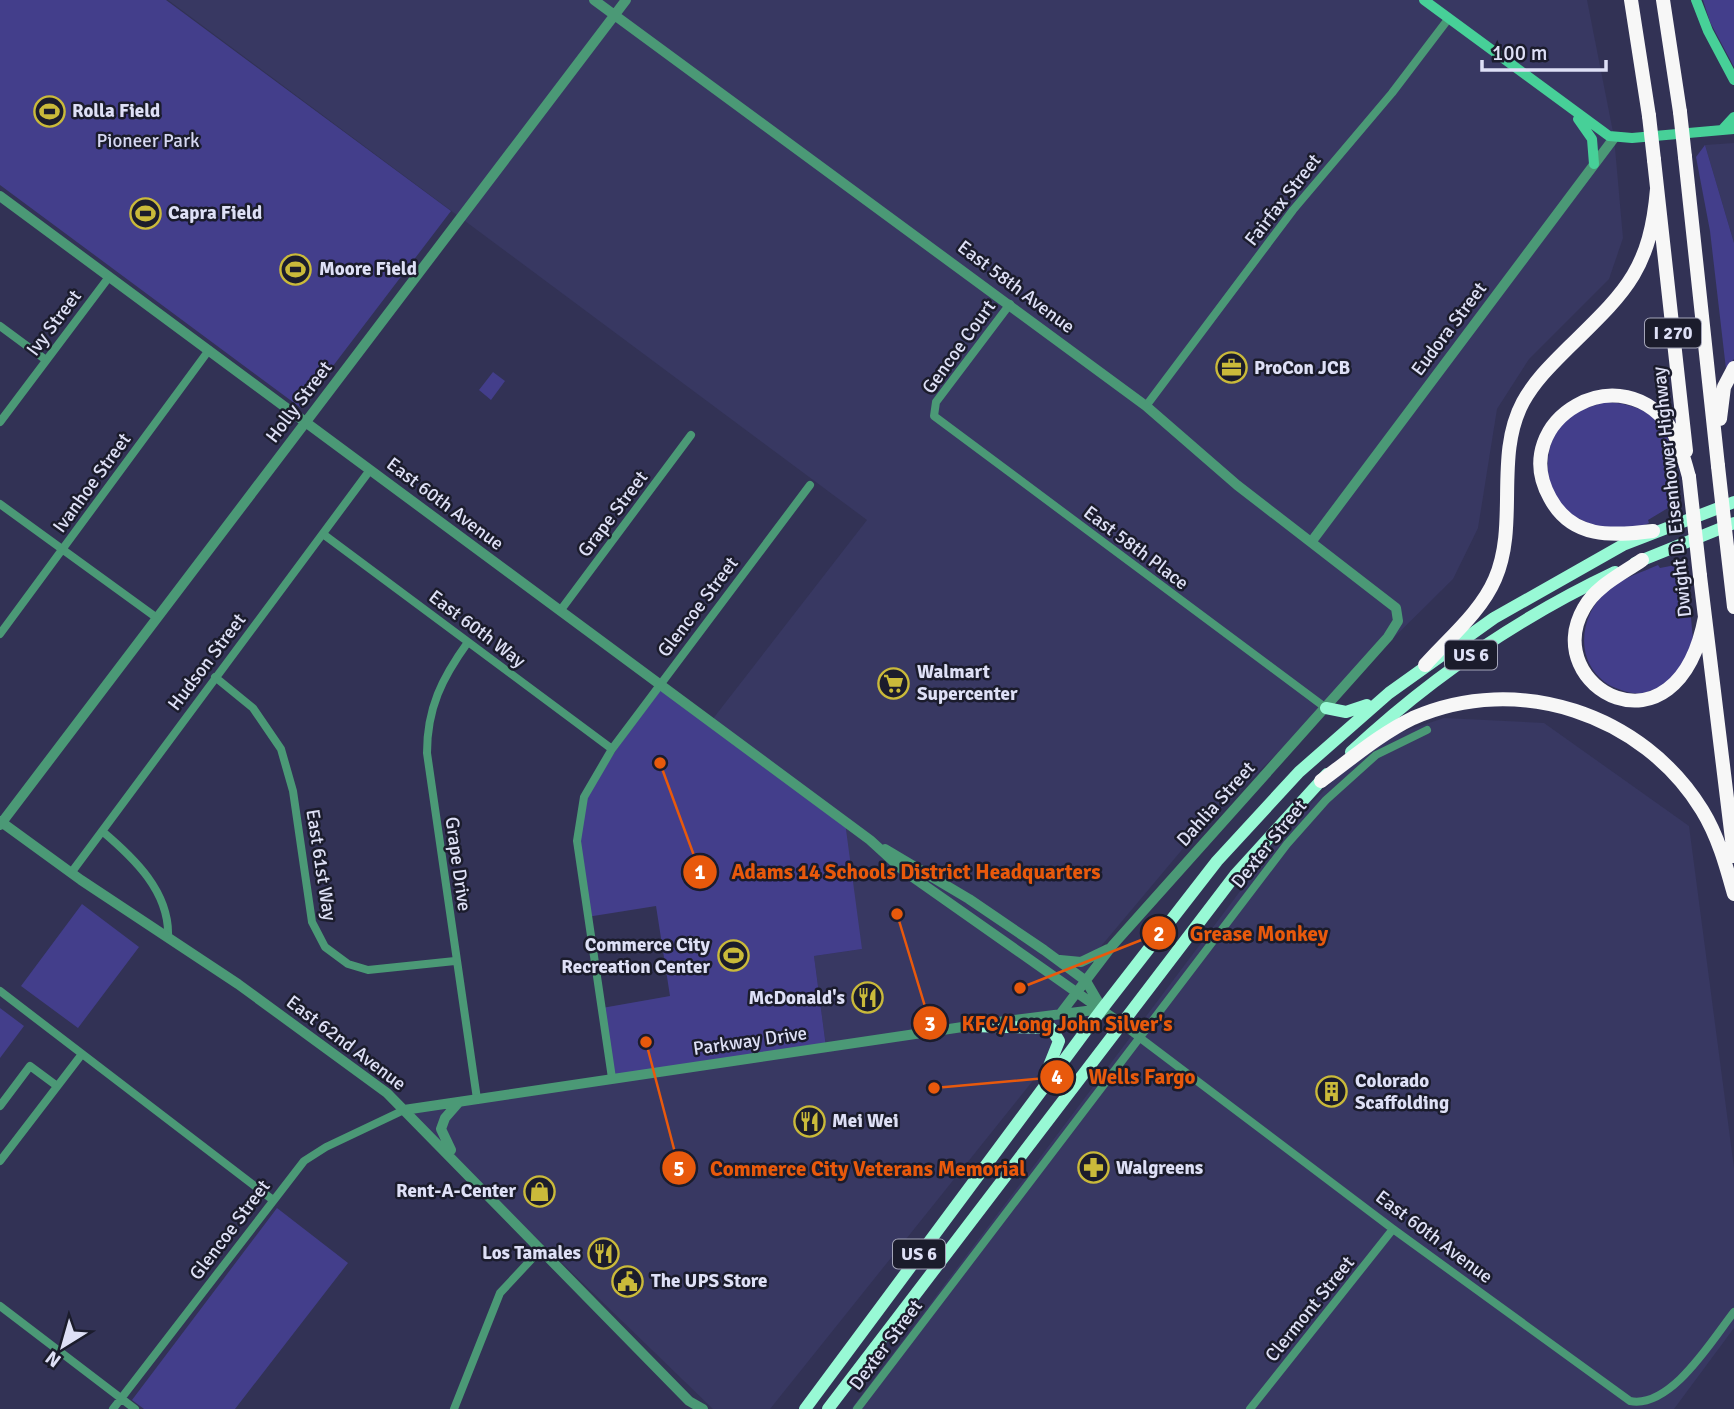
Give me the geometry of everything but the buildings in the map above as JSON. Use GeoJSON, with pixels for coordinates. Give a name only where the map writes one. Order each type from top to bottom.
{"type":"FeatureCollection","features":[{"type":"Feature","properties":{"kind":"highway","name":"Dwight D. Eisenhower Highway"},"geometry":{"type":"LineString","coordinates":[[1631,0],[1649,116],[1734,856]]}},
{"type":"Feature","properties":{"kind":"highway","name":"I 270"},"geometry":{"type":"LineString","coordinates":[[1663,0],[1680,113],[1718,466],[1729,526],[1729,568],[1734,607]]}},
{"type":"Feature","properties":{"kind":"highway"},"geometry":{"type":"LineString","coordinates":[[1425,665],[1474,611],[1495,580],[1503,549],[1512,435],[1523,403],[1549,366],[1631,282],[1649,245],[1657,189]]}},
{"type":"Feature","properties":{"kind":"highway"},"geometry":{"type":"LineString","coordinates":[[1718,466],[1722,394],[1734,368]]}},
{"type":"Feature","properties":{"kind":"highway"},"geometry":{"type":"LineString","coordinates":[[1653,531],[1611,536],[1591,532],[1572,523],[1559,512],[1548,494],[1542,473],[1543,450],[1553,426],[1568,410],[1591,397],[1607,395],[1635,400],[1649,406],[1672,430],[1689,477]]}},
{"type":"Feature","properties":{"kind":"highway","name":"US 6"},"geometry":{"type":"LineString","coordinates":[[805,1409],[1033,1098],[1102,1009],[1238,836],[1307,764],[1389,693],[1494,618],[1560,578],[1653,531],[1734,502]]}},
{"type":"Feature","properties":{"kind":"highway"},"geometry":{"type":"LineString","coordinates":[[1729,526],[1734,551]]}},
{"type":"Feature","properties":{"kind":"highway","name":"US 6"},"geometry":{"type":"LineString","coordinates":[[831,1409],[1236,874],[1321,781],[1364,739],[1462,661],[1560,599],[1642,560],[1729,526]]}},
{"type":"Feature","properties":{"kind":"highway"},"geometry":{"type":"LineString","coordinates":[[1642,560],[1591,597],[1577,624],[1577,656],[1587,676],[1597,687],[1617,697],[1639,700],[1661,694],[1673,687],[1683,677],[1697,652],[1705,617]]}},
{"type":"Feature","properties":{"kind":"highway"},"geometry":{"type":"LineString","coordinates":[[1326,708],[1346,712],[1355,710],[1389,693]]}},
{"type":"Feature","properties":{"kind":"highway"},"geometry":{"type":"LineString","coordinates":[[1321,781],[1392,729],[1434,711],[1496,700],[1558,705],[1606,722],[1667,764],[1708,820],[1734,894]]}},
{"type":"Feature","properties":{"kind":"highway"},"geometry":{"type":"LineString","coordinates":[[970,1026],[1037,1026],[1055,1031],[1059,1045],[1033,1098]]}},
{"type":"Feature","properties":{"kind":"main road"},"geometry":{"type":"LineString","coordinates":[[1424,0],[1597,130],[1614,138],[1734,129]]}},
{"type":"Feature","properties":{"kind":"main road"},"geometry":{"type":"LineString","coordinates":[[1696,0],[1705,25],[1734,80]]}},
{"type":"Feature","properties":{"kind":"main road"},"geometry":{"type":"LineString","coordinates":[[1570,108],[1592,138],[1594,164]]}},
{"type":"Feature","properties":{"kind":"main road"},"geometry":{"type":"LineString","coordinates":[[1722,130],[1734,117]]}},
{"type":"Feature","properties":{"kind":"street","name":"East 58th Avenue"},"geometry":{"type":"LineString","coordinates":[[594,0],[1146,406],[1237,485],[1391,601],[1396,608],[1398,621]]}},
{"type":"Feature","properties":{"kind":"street","name":"Holly Street"},"geometry":{"type":"LineString","coordinates":[[1,823],[626,0]]}},
{"type":"Feature","properties":{"kind":"street","name":"Fairfax Street"},"geometry":{"type":"LineString","coordinates":[[1146,406],[1293,210],[1392,93],[1449,18]]}},
{"type":"Feature","properties":{"kind":"street","name":"Eudora Street"},"geometry":{"type":"LineString","coordinates":[[1312,541],[1614,138]]}},
{"type":"Feature","properties":{"kind":"street","name":"East 60th Avenue"},"geometry":{"type":"LineString","coordinates":[[0,197],[870,840],[969,899],[1086,981],[1102,1009]]}},
{"type":"Feature","properties":{"kind":"street","name":"Ivy Street"},"geometry":{"type":"LineString","coordinates":[[0,422],[109,277]]}},
{"type":"Feature","properties":{"kind":"street","name":"Gencoe Court"},"geometry":{"type":"LineString","coordinates":[[933,409],[1010,304]]}},
{"type":"Feature","properties":{"kind":"street"},"geometry":{"type":"LineString","coordinates":[[0,326],[46,360]]}},
{"type":"Feature","properties":{"kind":"street","name":"Ivanhoe Street"},"geometry":{"type":"LineString","coordinates":[[0,634],[209,350]]}},
{"type":"Feature","properties":{"kind":"street","name":"East 58th Place"},"geometry":{"type":"LineString","coordinates":[[933,409],[938,421],[1326,708]]}},
{"type":"Feature","properties":{"kind":"street","name":"Grape Street"},"geometry":{"type":"LineString","coordinates":[[560,611],[691,435]]}},
{"type":"Feature","properties":{"kind":"street","name":"Hudson Street"},"geometry":{"type":"LineString","coordinates":[[71,873],[370,470]]}},
{"type":"Feature","properties":{"kind":"street","name":"Glencoe Street"},"geometry":{"type":"LineString","coordinates":[[612,1078],[577,841],[578,819],[587,789],[612,748],[810,485]]}},
{"type":"Feature","properties":{"kind":"street"},"geometry":{"type":"LineString","coordinates":[[0,504],[157,618]]}},
{"type":"Feature","properties":{"kind":"street","name":"East 60th Way"},"geometry":{"type":"LineString","coordinates":[[323,534],[612,748]]}},
{"type":"Feature","properties":{"kind":"street","name":"Dahlia Street"},"geometry":{"type":"LineString","coordinates":[[1061,1013],[1112,946],[1326,708],[1388,637],[1398,621]]}},
{"type":"Feature","properties":{"kind":"street","name":"Grape Drive"},"geometry":{"type":"LineString","coordinates":[[468,642],[442,680],[432,704],[427,736],[427,762],[477,1099]]}},
{"type":"Feature","properties":{"kind":"street","name":"East 61st Way"},"geometry":{"type":"LineString","coordinates":[[215,677],[253,708],[281,749],[293,790],[312,922],[326,947],[348,964],[368,970],[455,961]]}},
{"type":"Feature","properties":{"kind":"street","name":"Dexter Street"},"geometry":{"type":"LineString","coordinates":[[857,1409],[1287,844],[1325,800],[1376,755],[1427,730]]}},
{"type":"Feature","properties":{"kind":"street","name":"East 62nd Avenue"},"geometry":{"type":"LineString","coordinates":[[1,823],[376,1084],[541,1249],[691,1405],[703,1409]]}},
{"type":"Feature","properties":{"kind":"street"},"geometry":{"type":"LineString","coordinates":[[102,831],[136,863],[158,893],[167,917],[168,937]]}},
{"type":"Feature","properties":{"kind":"street","name":"East 60th Avenue"},"geometry":{"type":"LineString","coordinates":[[870,840],[904,871],[1123,1024],[1614,1392],[1635,1403],[1659,1400],[1672,1392],[1734,1312]]}},
{"type":"Feature","properties":{"kind":"street"},"geometry":{"type":"LineString","coordinates":[[1056,959],[1081,962],[1112,946]]}},
{"type":"Feature","properties":{"kind":"street"},"geometry":{"type":"LineString","coordinates":[[0,991],[273,1200]]}},
{"type":"Feature","properties":{"kind":"street","name":"Parkway Drive"},"geometry":{"type":"LineString","coordinates":[[404,1110],[1102,1009]]}},
{"type":"Feature","properties":{"kind":"street"},"geometry":{"type":"LineString","coordinates":[[0,1161],[82,1054]]}},
{"type":"Feature","properties":{"kind":"street"},"geometry":{"type":"LineString","coordinates":[[0,1106],[30,1066],[57,1087]]}},
{"type":"Feature","properties":{"kind":"street"},"geometry":{"type":"LineString","coordinates":[[459,1102],[445,1118],[441,1129],[443,1139],[467,1174]]}},
{"type":"Feature","properties":{"kind":"street","name":"Glencoe Street"},"geometry":{"type":"LineString","coordinates":[[113,1409],[304,1161],[316,1152],[404,1110]]}},
{"type":"Feature","properties":{"kind":"street","name":"Clermont Street"},"geometry":{"type":"LineString","coordinates":[[1250,1409],[1394,1229]]}},
{"type":"Feature","properties":{"kind":"street"},"geometry":{"type":"LineString","coordinates":[[454,1409],[500,1293],[541,1249]]}},
{"type":"Feature","properties":{"kind":"street"},"geometry":{"type":"LineString","coordinates":[[0,1306],[135,1409]]}},
{"type":"Feature","properties":{"kind":"shaded area"},"geometry":{"type":"Polygon","coordinates":[[[168,0],[1587,0],[1614,137],[1623,238],[1609,279],[1529,359],[1497,409],[1478,528],[1453,579],[1191,839],[1097,951],[1047,1063],[770,1409],[713,1409],[404,1110],[826,1047],[814,956],[862,949],[712,720],[867,520],[168,0]]]}},
{"type":"Feature","properties":{"kind":"shaded area"},"geometry":{"type":"Polygon","coordinates":[[[1734,143],[1734,243],[1705,145],[1734,143]]]}},
{"type":"Feature","properties":{"kind":"shaded area"},"geometry":{"type":"Polygon","coordinates":[[[1444,718],[1544,723],[1689,826],[1734,1168],[1734,1328],[1674,1409],[851,1409],[1283,834],[1344,769],[1393,735],[1444,718]]]}},
{"type":"Feature","properties":{"kind":"green space","name":"Pioneer Park"},"geometry":{"type":"Polygon","coordinates":[[[0,0],[166,0],[451,211],[301,408],[0,185],[0,0]]]}},
{"type":"Feature","properties":{"kind":"green space"},"geometry":{"type":"Polygon","coordinates":[[[1703,0],[1734,0],[1734,67],[1710,22],[1703,0]]]}},
{"type":"Feature","properties":{"kind":"green space"},"geometry":{"type":"Polygon","coordinates":[[[1705,145],[1734,243],[1734,359],[1726,369],[1710,231],[1696,157],[1705,145]]]}},
{"type":"Feature","properties":{"kind":"green space"},"geometry":{"type":"Polygon","coordinates":[[[493,372],[505,381],[491,400],[479,390],[493,372]]]}},
{"type":"Feature","properties":{"kind":"green space"},"geometry":{"type":"Polygon","coordinates":[[[1605,402],[1644,411],[1656,420],[1665,432],[1675,464],[1678,502],[1648,520],[1649,523],[1631,529],[1607,529],[1567,513],[1555,498],[1550,485],[1548,456],[1558,430],[1567,419],[1579,411],[1605,402]]]}},
{"type":"Feature","properties":{"kind":"green space"},"geometry":{"type":"Polygon","coordinates":[[[1686,563],[1693,640],[1677,677],[1643,693],[1631,693],[1611,686],[1599,677],[1585,652],[1586,625],[1591,612],[1609,589],[1620,582],[1658,565],[1660,568],[1686,563]]]}},
{"type":"Feature","properties":{"kind":"green space"},"geometry":{"type":"Polygon","coordinates":[[[660,685],[845,822],[862,949],[814,956],[826,1047],[612,1078],[602,1008],[670,996],[656,906],[587,917],[577,841],[584,798],[660,685]]]}},
{"type":"Feature","properties":{"kind":"green space"},"geometry":{"type":"Polygon","coordinates":[[[82,904],[139,947],[78,1028],[21,986],[82,904]]]}},
{"type":"Feature","properties":{"kind":"green space"},"geometry":{"type":"Polygon","coordinates":[[[0,1008],[24,1026],[0,1058],[0,1008]]]}},
{"type":"Feature","properties":{"kind":"green space"},"geometry":{"type":"Polygon","coordinates":[[[277,1208],[348,1263],[235,1409],[144,1409],[132,1400],[277,1208]]]}},
{"type":"Feature","properties":{"kind":"place","name":"Rolla Field"},"geometry":{"type":"Point","coordinates":[49,111]}},
{"type":"Feature","properties":{"kind":"place","name":"Capra Field"},"geometry":{"type":"Point","coordinates":[145,213]}},
{"type":"Feature","properties":{"kind":"place","name":"Moore Field"},"geometry":{"type":"Point","coordinates":[296,269]}},
{"type":"Feature","properties":{"kind":"place","name":"ProCon JCB"},"geometry":{"type":"Point","coordinates":[1231,368]}},
{"type":"Feature","properties":{"kind":"place","name":"Walmart Supercenter"},"geometry":{"type":"Point","coordinates":[894,683]}},
{"type":"Feature","properties":{"kind":"place","name":"Adams 14 Schools District Headquarters"},"geometry":{"type":"Point","coordinates":[660,763]}},
{"type":"Feature","properties":{"kind":"place","name":"KFC/Long John Silver's"},"geometry":{"type":"Point","coordinates":[897,914]}},
{"type":"Feature","properties":{"kind":"place","name":"Commerce City Recreation Center"},"geometry":{"type":"Point","coordinates":[733,956]}},
{"type":"Feature","properties":{"kind":"place","name":"Grease Monkey"},"geometry":{"type":"Point","coordinates":[1020,988]}},
{"type":"Feature","properties":{"kind":"place","name":"McDonald's"},"geometry":{"type":"Point","coordinates":[868,998]}},
{"type":"Feature","properties":{"kind":"place","name":"Commerce City Veterans Memorial"},"geometry":{"type":"Point","coordinates":[646,1042]}},
{"type":"Feature","properties":{"kind":"place","name":"Wells Fargo"},"geometry":{"type":"Point","coordinates":[934,1088]}},
{"type":"Feature","properties":{"kind":"place","name":"Colorado Scaffolding"},"geometry":{"type":"Point","coordinates":[1332,1092]}},
{"type":"Feature","properties":{"kind":"place","name":"Mei Wei"},"geometry":{"type":"Point","coordinates":[809,1121]}},
{"type":"Feature","properties":{"kind":"place","name":"Walgreens"},"geometry":{"type":"Point","coordinates":[1093,1168]}},
{"type":"Feature","properties":{"kind":"place","name":"Rent-A-Center"},"geometry":{"type":"Point","coordinates":[539,1191]}},
{"type":"Feature","properties":{"kind":"place","name":"Los Tamales"},"geometry":{"type":"Point","coordinates":[604,1253]}},
{"type":"Feature","properties":{"kind":"place","name":"The UPS Store"},"geometry":{"type":"Point","coordinates":[628,1281]}}]}
